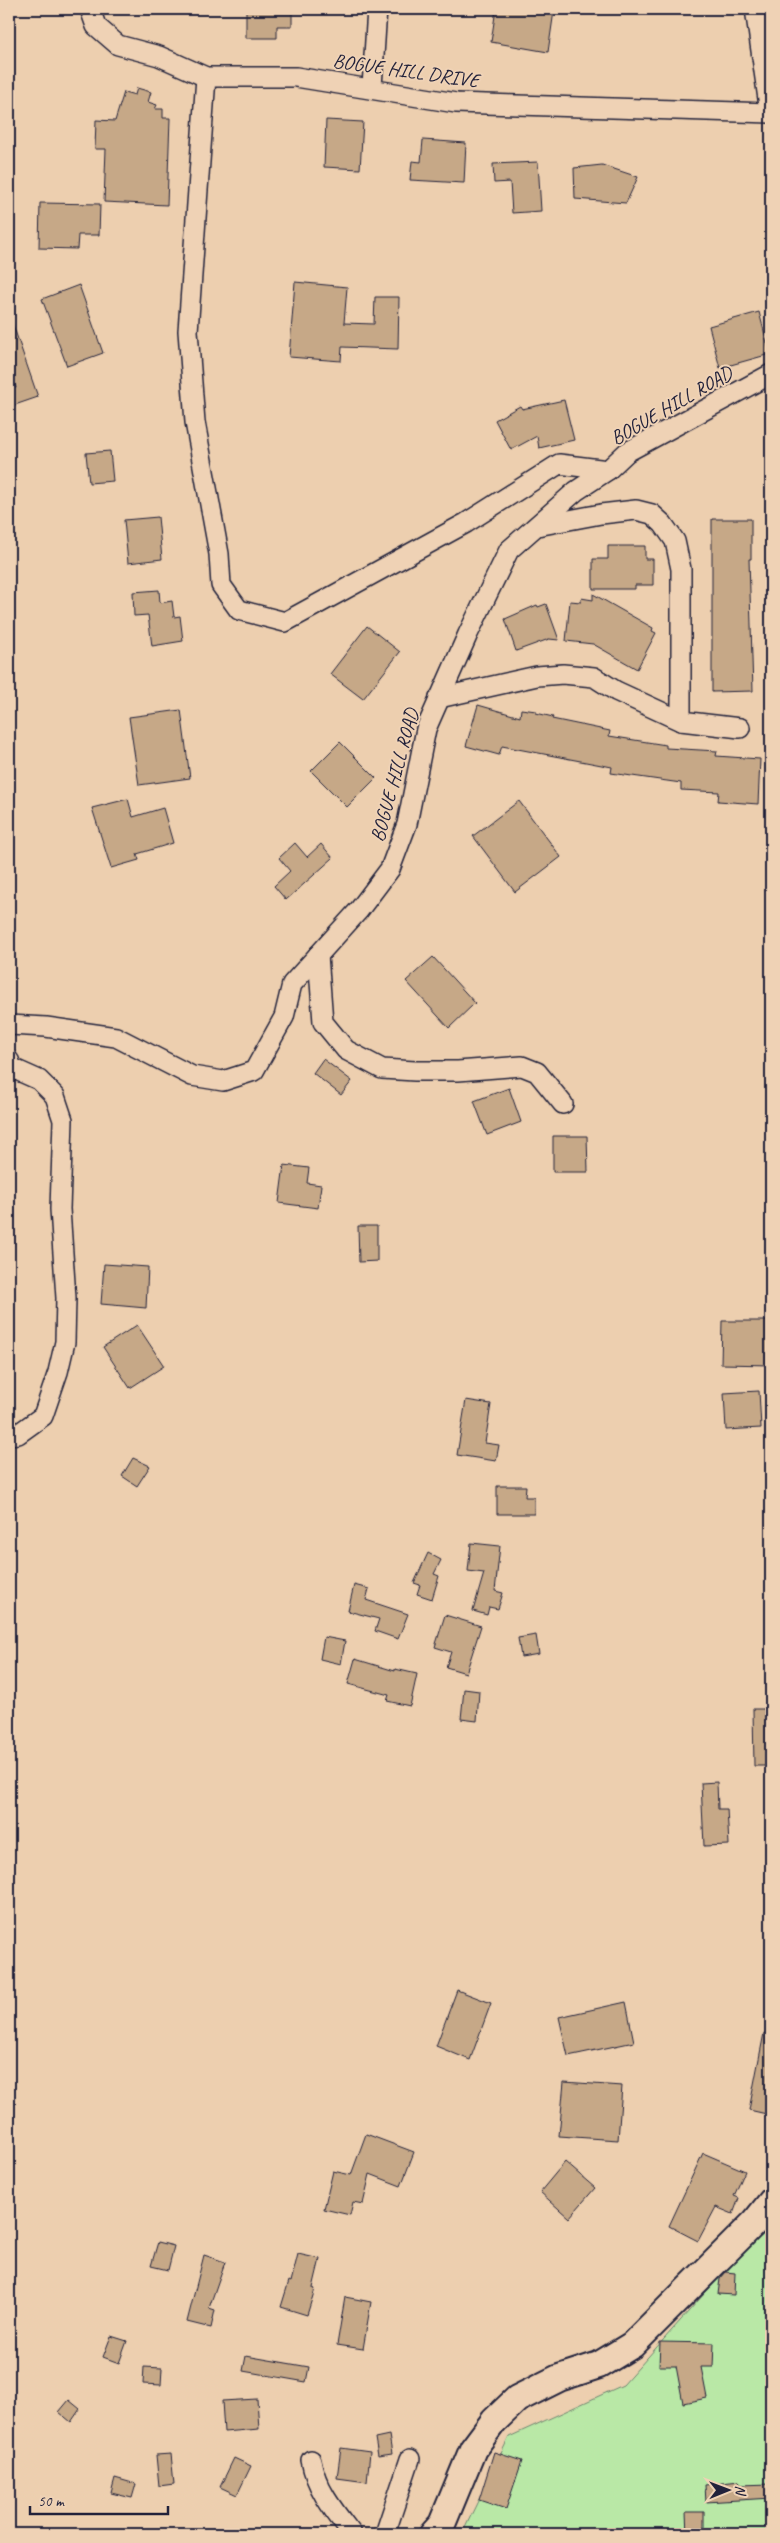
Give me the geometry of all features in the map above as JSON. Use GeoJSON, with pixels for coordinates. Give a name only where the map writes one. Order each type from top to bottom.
{"type":"FeatureCollection","features":[{"type":"Feature","properties":{"kind":"street","name":"BOGUE HILL DRIVE"},"geometry":{"type":"LineString","coordinates":[[90,9],[96,26],[118,45],[159,56],[206,77],[296,77],[372,87],[456,103],[771,113]]}},
{"type":"Feature","properties":{"kind":"street"},"geometry":{"type":"LineString","coordinates":[[372,87],[377,9]]}},
{"type":"Feature","properties":{"kind":"street"},"geometry":{"type":"LineString","coordinates":[[755,9],[771,113]]}},
{"type":"Feature","properties":{"kind":"street"},"geometry":{"type":"LineString","coordinates":[[206,77],[188,331],[196,422],[219,554],[221,585],[239,610],[285,622],[466,523],[559,464],[608,470]]}},
{"type":"Feature","properties":{"kind":"street","name":"BOGUE HILL ROAD"},"geometry":{"type":"LineString","coordinates":[[9,1025],[46,1027],[116,1037],[192,1076],[223,1081],[254,1071],[284,1017],[292,984],[359,910],[390,869],[407,824],[426,729],[468,634],[510,550],[576,491],[608,470],[627,452],[771,374]]}},
{"type":"Feature","properties":{"kind":"street"},"geometry":{"type":"LineString","coordinates":[[536,527],[601,514],[636,510],[652,514],[663,524],[675,541],[681,569],[681,721]]}},
{"type":"Feature","properties":{"kind":"street"},"geometry":{"type":"LineString","coordinates":[[439,698],[537,676],[563,674],[594,677],[616,691],[681,721],[740,728]]}},
{"type":"Feature","properties":{"kind":"street"},"geometry":{"type":"LineString","coordinates":[[318,955],[323,1022],[346,1050],[382,1069],[424,1071],[522,1066],[537,1072],[564,1104]]}},
{"type":"Feature","properties":{"kind":"street"},"geometry":{"type":"LineString","coordinates":[[9,1060],[12,1068],[38,1080],[55,1096],[63,1120],[60,1209],[66,1298],[65,1342],[44,1416],[18,1434],[9,1435]]}},
{"type":"Feature","properties":{"kind":"street"},"geometry":{"type":"LineString","coordinates":[[433,2534],[442,2524],[473,2449],[494,2420],[517,2399],[558,2378],[599,2365],[632,2345],[755,2222],[771,2202]]}},
{"type":"Feature","properties":{"kind":"street"},"geometry":{"type":"LineString","coordinates":[[384,2534],[410,2459]]}},
{"type":"Feature","properties":{"kind":"street"},"geometry":{"type":"LineString","coordinates":[[310,2460],[313,2476],[320,2490],[352,2534]]}},
{"type":"Feature","properties":{"kind":"green space"},"geometry":{"type":"Polygon","coordinates":[[[771,2219],[771,2534],[462,2534],[509,2437],[623,2385],[771,2219]]]}},
{"type":"Feature","properties":{"kind":"building"},"geometry":{"type":"Polygon","coordinates":[[[246,9],[292,9],[292,26],[277,26],[277,38],[246,38],[246,9]]]}},
{"type":"Feature","properties":{"kind":"building"},"geometry":{"type":"Polygon","coordinates":[[[496,9],[554,11],[548,52],[491,42],[496,9]]]}},
{"type":"Feature","properties":{"kind":"building"},"geometry":{"type":"Polygon","coordinates":[[[137,88],[151,92],[148,102],[157,105],[155,109],[163,109],[163,118],[170,118],[167,205],[104,202],[106,149],[95,149],[96,120],[115,121],[124,92],[135,95],[137,88]]]}},
{"type":"Feature","properties":{"kind":"building"},"geometry":{"type":"Polygon","coordinates":[[[326,120],[363,122],[360,169],[324,167],[326,120]]]}},
{"type":"Feature","properties":{"kind":"building"},"geometry":{"type":"Polygon","coordinates":[[[423,140],[466,143],[464,183],[410,180],[412,161],[421,162],[423,140]]]}},
{"type":"Feature","properties":{"kind":"building"},"geometry":{"type":"Polygon","coordinates":[[[538,162],[541,211],[512,213],[510,182],[494,183],[493,164],[538,162]]]}},
{"type":"Feature","properties":{"kind":"building"},"geometry":{"type":"Polygon","coordinates":[[[602,165],[638,177],[626,203],[575,199],[574,168],[602,165]]]}},
{"type":"Feature","properties":{"kind":"building"},"geometry":{"type":"Polygon","coordinates":[[[40,203],[100,204],[99,235],[78,235],[77,249],[39,248],[40,203]]]}},
{"type":"Feature","properties":{"kind":"building"},"geometry":{"type":"Polygon","coordinates":[[[295,282],[347,287],[344,323],[374,324],[375,297],[399,297],[398,349],[342,347],[341,361],[289,357],[295,282]]]}},
{"type":"Feature","properties":{"kind":"building"},"geometry":{"type":"Polygon","coordinates":[[[79,285],[103,353],[67,366],[42,299],[79,285]]]}},
{"type":"Feature","properties":{"kind":"building"},"geometry":{"type":"Polygon","coordinates":[[[759,312],[770,354],[720,368],[709,326],[759,312]]]}},
{"type":"Feature","properties":{"kind":"building"},"geometry":{"type":"Polygon","coordinates":[[[12,322],[38,397],[9,407],[9,389],[16,388],[9,365],[9,323],[12,322]]]}},
{"type":"Feature","properties":{"kind":"building"},"geometry":{"type":"Polygon","coordinates":[[[564,400],[574,440],[539,448],[537,436],[511,450],[495,420],[520,406],[522,409],[564,400]]]}},
{"type":"Feature","properties":{"kind":"building"},"geometry":{"type":"Polygon","coordinates":[[[110,451],[113,481],[89,483],[86,453],[110,451]]]}},
{"type":"Feature","properties":{"kind":"building"},"geometry":{"type":"Polygon","coordinates":[[[158,517],[162,559],[128,563],[124,520],[158,517]]]}},
{"type":"Feature","properties":{"kind":"building"},"geometry":{"type":"Polygon","coordinates":[[[712,519],[751,519],[751,559],[749,559],[753,691],[712,692],[712,519]]]}},
{"type":"Feature","properties":{"kind":"building"},"geometry":{"type":"Polygon","coordinates":[[[608,546],[645,546],[645,559],[653,559],[653,585],[635,585],[635,589],[593,589],[593,559],[608,559],[608,546]]]}},
{"type":"Feature","properties":{"kind":"building"},"geometry":{"type":"Polygon","coordinates":[[[159,590],[160,603],[172,601],[174,617],[180,616],[183,641],[152,646],[148,615],[134,616],[133,592],[159,590]]]}},
{"type":"Feature","properties":{"kind":"building"},"geometry":{"type":"Polygon","coordinates":[[[593,594],[653,628],[652,631],[656,633],[637,669],[593,644],[566,641],[570,601],[581,602],[581,598],[593,600],[593,594]]]}},
{"type":"Feature","properties":{"kind":"building"},"geometry":{"type":"Polygon","coordinates":[[[546,604],[559,640],[549,639],[516,651],[505,619],[537,605],[538,607],[546,604]]]}},
{"type":"Feature","properties":{"kind":"building"},"geometry":{"type":"Polygon","coordinates":[[[367,626],[400,652],[363,699],[330,674],[367,626]]]}},
{"type":"Feature","properties":{"kind":"building"},"geometry":{"type":"Polygon","coordinates":[[[478,705],[520,717],[521,709],[536,711],[536,713],[553,717],[552,719],[610,731],[609,736],[666,745],[666,748],[717,751],[716,756],[760,759],[758,804],[718,801],[719,792],[681,790],[681,783],[611,773],[612,767],[502,746],[499,755],[466,746],[478,705]]]}},
{"type":"Feature","properties":{"kind":"building"},"geometry":{"type":"Polygon","coordinates":[[[181,710],[190,778],[139,785],[129,717],[181,710]]]}},
{"type":"Feature","properties":{"kind":"building"},"geometry":{"type":"Polygon","coordinates":[[[340,742],[376,778],[347,807],[311,771],[340,742]]]}},
{"type":"Feature","properties":{"kind":"building"},"geometry":{"type":"Polygon","coordinates":[[[128,799],[133,817],[163,808],[173,843],[137,854],[139,860],[111,868],[92,808],[128,799]]]}},
{"type":"Feature","properties":{"kind":"building"},"geometry":{"type":"Polygon","coordinates":[[[519,801],[561,857],[515,892],[473,836],[519,801]]]}},
{"type":"Feature","properties":{"kind":"building"},"geometry":{"type":"Polygon","coordinates":[[[295,843],[307,857],[321,844],[333,858],[286,900],[274,886],[290,871],[279,858],[295,843]]]}},
{"type":"Feature","properties":{"kind":"building"},"geometry":{"type":"Polygon","coordinates":[[[433,957],[475,1003],[449,1028],[406,981],[433,957]]]}},
{"type":"Feature","properties":{"kind":"building"},"geometry":{"type":"Polygon","coordinates":[[[323,1059],[352,1081],[341,1095],[313,1073],[323,1059]]]}},
{"type":"Feature","properties":{"kind":"building"},"geometry":{"type":"Polygon","coordinates":[[[509,1088],[521,1122],[487,1135],[474,1101],[509,1088]]]}},
{"type":"Feature","properties":{"kind":"building"},"geometry":{"type":"Polygon","coordinates":[[[553,1136],[587,1136],[588,1172],[553,1172],[553,1136]]]}},
{"type":"Feature","properties":{"kind":"building"},"geometry":{"type":"Polygon","coordinates":[[[284,1165],[309,1168],[307,1183],[321,1185],[318,1208],[279,1203],[284,1165]]]}},
{"type":"Feature","properties":{"kind":"building"},"geometry":{"type":"Polygon","coordinates":[[[358,1226],[377,1226],[377,1261],[359,1262],[358,1226]]]}},
{"type":"Feature","properties":{"kind":"building"},"geometry":{"type":"Polygon","coordinates":[[[104,1264],[148,1267],[146,1308],[101,1304],[104,1264]]]}},
{"type":"Feature","properties":{"kind":"building"},"geometry":{"type":"Polygon","coordinates":[[[722,1321],[771,1321],[771,1365],[721,1364],[722,1321]]]}},
{"type":"Feature","properties":{"kind":"building"},"geometry":{"type":"Polygon","coordinates":[[[137,1325],[164,1366],[130,1388],[103,1347],[137,1325]]]}},
{"type":"Feature","properties":{"kind":"building"},"geometry":{"type":"Polygon","coordinates":[[[759,1391],[761,1428],[726,1430],[724,1393],[759,1391]]]}},
{"type":"Feature","properties":{"kind":"building"},"geometry":{"type":"Polygon","coordinates":[[[466,1400],[491,1404],[485,1443],[499,1445],[496,1461],[457,1455],[466,1400]]]}},
{"type":"Feature","properties":{"kind":"building"},"geometry":{"type":"Polygon","coordinates":[[[133,1458],[150,1466],[137,1486],[122,1476],[133,1458]]]}},
{"type":"Feature","properties":{"kind":"building"},"geometry":{"type":"Polygon","coordinates":[[[497,1486],[526,1486],[525,1497],[534,1497],[534,1514],[497,1514],[497,1486]]]}},
{"type":"Feature","properties":{"kind":"building"},"geometry":{"type":"Polygon","coordinates":[[[471,1543],[500,1546],[495,1591],[503,1593],[498,1609],[489,1607],[487,1615],[473,1611],[484,1573],[468,1571],[471,1543]]]}},
{"type":"Feature","properties":{"kind":"building"},"geometry":{"type":"Polygon","coordinates":[[[428,1553],[441,1560],[434,1574],[439,1576],[432,1599],[417,1594],[420,1585],[414,1583],[428,1553]]]}},
{"type":"Feature","properties":{"kind":"building"},"geometry":{"type":"Polygon","coordinates":[[[354,1585],[369,1589],[366,1600],[408,1614],[398,1639],[375,1631],[379,1619],[348,1611],[354,1585]]]}},
{"type":"Feature","properties":{"kind":"building"},"geometry":{"type":"Polygon","coordinates":[[[445,1615],[481,1626],[466,1673],[446,1667],[451,1652],[435,1647],[445,1615]]]}},
{"type":"Feature","properties":{"kind":"building"},"geometry":{"type":"Polygon","coordinates":[[[536,1635],[539,1654],[521,1657],[518,1638],[536,1635]]]}},
{"type":"Feature","properties":{"kind":"building"},"geometry":{"type":"Polygon","coordinates":[[[324,1637],[345,1641],[341,1664],[320,1659],[324,1637]]]}},
{"type":"Feature","properties":{"kind":"building"},"geometry":{"type":"Polygon","coordinates":[[[355,1659],[395,1671],[395,1669],[417,1674],[410,1706],[387,1701],[389,1695],[348,1684],[355,1659]]]}},
{"type":"Feature","properties":{"kind":"building"},"geometry":{"type":"Polygon","coordinates":[[[464,1689],[479,1691],[477,1721],[461,1719],[464,1689]]]}},
{"type":"Feature","properties":{"kind":"building"},"geometry":{"type":"Polygon","coordinates":[[[753,1709],[771,1709],[771,1766],[754,1766],[753,1709]]]}},
{"type":"Feature","properties":{"kind":"building"},"geometry":{"type":"Polygon","coordinates":[[[717,1782],[718,1809],[727,1809],[729,1845],[704,1846],[701,1783],[717,1782]]]}},
{"type":"Feature","properties":{"kind":"building"},"geometry":{"type":"Polygon","coordinates":[[[457,1990],[491,2003],[470,2060],[436,2046],[457,1990]]]}},
{"type":"Feature","properties":{"kind":"building"},"geometry":{"type":"Polygon","coordinates":[[[626,2002],[634,2042],[568,2056],[559,2017],[626,2002]]]}},
{"type":"Feature","properties":{"kind":"building"},"geometry":{"type":"Polygon","coordinates":[[[764,2033],[771,2034],[771,2115],[749,2110],[764,2033]]]}},
{"type":"Feature","properties":{"kind":"building"},"geometry":{"type":"Polygon","coordinates":[[[564,2082],[622,2086],[618,2140],[559,2136],[564,2082]]]}},
{"type":"Feature","properties":{"kind":"building"},"geometry":{"type":"Polygon","coordinates":[[[366,2134],[414,2152],[401,2186],[370,2174],[363,2204],[353,2202],[350,2215],[324,2209],[333,2171],[351,2175],[366,2134]]]}},
{"type":"Feature","properties":{"kind":"building"},"geometry":{"type":"Polygon","coordinates":[[[703,2153],[745,2171],[734,2196],[739,2198],[733,2214],[716,2207],[698,2241],[669,2226],[703,2153]]]}},
{"type":"Feature","properties":{"kind":"building"},"geometry":{"type":"Polygon","coordinates":[[[565,2162],[595,2188],[569,2218],[540,2192],[565,2162]]]}},
{"type":"Feature","properties":{"kind":"building"},"geometry":{"type":"Polygon","coordinates":[[[158,2242],[174,2246],[168,2270],[151,2266],[158,2242]]]}},
{"type":"Feature","properties":{"kind":"building"},"geometry":{"type":"Polygon","coordinates":[[[298,2254],[320,2259],[313,2288],[315,2289],[307,2315],[281,2307],[289,2281],[291,2282],[298,2254]]]}},
{"type":"Feature","properties":{"kind":"building"},"geometry":{"type":"Polygon","coordinates":[[[204,2255],[225,2262],[209,2308],[215,2310],[211,2328],[187,2322],[204,2255]]]}},
{"type":"Feature","properties":{"kind":"building"},"geometry":{"type":"Polygon","coordinates":[[[726,2272],[735,2273],[734,2295],[718,2294],[720,2279],[726,2272]]]}},
{"type":"Feature","properties":{"kind":"building"},"geometry":{"type":"Polygon","coordinates":[[[345,2297],[371,2302],[363,2349],[337,2345],[345,2297]]]}},
{"type":"Feature","properties":{"kind":"building"},"geometry":{"type":"Polygon","coordinates":[[[111,2336],[127,2341],[119,2363],[103,2357],[111,2336]]]}},
{"type":"Feature","properties":{"kind":"building"},"geometry":{"type":"Polygon","coordinates":[[[660,2342],[714,2343],[713,2367],[701,2367],[707,2398],[683,2403],[676,2366],[659,2366],[660,2342]]]}},
{"type":"Feature","properties":{"kind":"building"},"geometry":{"type":"Polygon","coordinates":[[[246,2356],[309,2367],[306,2382],[243,2371],[246,2356]]]}},
{"type":"Feature","properties":{"kind":"building"},"geometry":{"type":"Polygon","coordinates":[[[144,2367],[162,2368],[161,2385],[143,2384],[144,2367]]]}},
{"type":"Feature","properties":{"kind":"building"},"geometry":{"type":"Polygon","coordinates":[[[257,2399],[259,2429],[224,2432],[222,2401],[257,2399]]]}},
{"type":"Feature","properties":{"kind":"building"},"geometry":{"type":"Polygon","coordinates":[[[69,2400],[80,2409],[71,2422],[59,2412],[69,2400]]]}},
{"type":"Feature","properties":{"kind":"building"},"geometry":{"type":"Polygon","coordinates":[[[389,2435],[392,2454],[378,2456],[375,2438],[389,2435]]]}},
{"type":"Feature","properties":{"kind":"building"},"geometry":{"type":"Polygon","coordinates":[[[341,2448],[370,2452],[367,2482],[337,2478],[341,2448]]]}},
{"type":"Feature","properties":{"kind":"building"},"geometry":{"type":"Polygon","coordinates":[[[494,2452],[522,2461],[506,2509],[479,2500],[494,2452]]]}},
{"type":"Feature","properties":{"kind":"building"},"geometry":{"type":"Polygon","coordinates":[[[171,2454],[174,2484],[159,2486],[156,2455],[171,2454]]]}},
{"type":"Feature","properties":{"kind":"building"},"geometry":{"type":"Polygon","coordinates":[[[234,2458],[251,2466],[237,2495],[220,2487],[234,2458]]]}},
{"type":"Feature","properties":{"kind":"building"},"geometry":{"type":"Polygon","coordinates":[[[115,2478],[136,2484],[132,2498],[111,2493],[115,2478]]]}},
{"type":"Feature","properties":{"kind":"building"},"geometry":{"type":"Polygon","coordinates":[[[739,2481],[740,2485],[771,2484],[771,2498],[706,2502],[705,2485],[739,2481]]]}},
{"type":"Feature","properties":{"kind":"building"},"geometry":{"type":"Polygon","coordinates":[[[686,2512],[704,2512],[704,2534],[687,2534],[686,2512]]]}}]}
